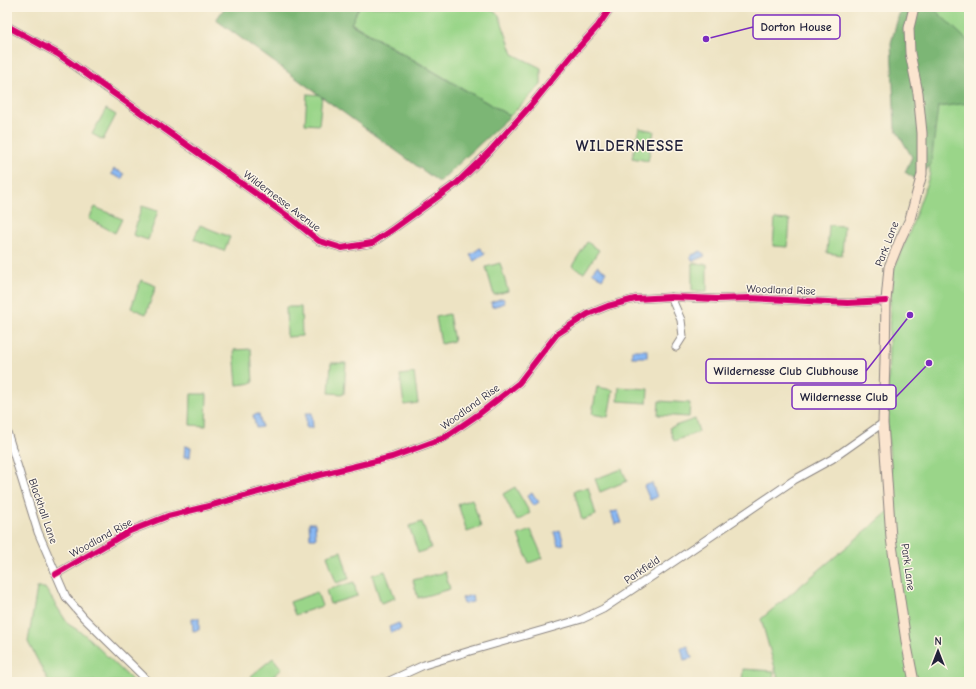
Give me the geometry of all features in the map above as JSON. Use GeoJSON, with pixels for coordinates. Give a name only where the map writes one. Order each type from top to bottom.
{"type":"FeatureCollection","features":[{"type":"Feature","properties":{"kind":"street","name":"Wildernesse Avenue"},"geometry":{"type":"LineString","coordinates":[[7,26],[58,54],[289,217],[319,241],[342,248],[372,243],[457,183],[490,151],[532,104],[598,26],[611,7]]}},
{"type":"Feature","properties":{"kind":"street","name":"Park Lane"},"geometry":{"type":"LineString","coordinates":[[914,7],[909,28],[910,54],[918,93],[922,133],[922,174],[910,219],[889,267],[886,301],[883,423],[892,538],[906,641],[914,682]]}},
{"type":"Feature","properties":{"kind":"street","name":"Woodland Rise"},"geometry":{"type":"LineString","coordinates":[[56,574],[130,531],[168,516],[392,457],[444,438],[479,414],[519,383],[557,334],[588,314],[608,306],[635,299],[671,297],[717,299],[749,298],[848,303],[886,301]]}},
{"type":"Feature","properties":{"kind":"street"},"geometry":{"type":"LineString","coordinates":[[671,297],[681,320],[683,336],[676,347]]}},
{"type":"Feature","properties":{"kind":"street","name":"Parkfield"},"geometry":{"type":"LineString","coordinates":[[387,682],[430,663],[568,624],[592,615],[626,594],[794,480],[832,459],[883,423]]}},
{"type":"Feature","properties":{"kind":"street","name":"Blackhall Lane"},"geometry":{"type":"LineString","coordinates":[[7,432],[38,532],[66,597],[84,618],[148,682]]}},
{"type":"Feature","properties":{"kind":"green space"},"geometry":{"type":"Polygon","coordinates":[[[225,7],[359,7],[351,24],[510,116],[439,182],[216,20],[225,7]]]}},
{"type":"Feature","properties":{"kind":"green space"},"geometry":{"type":"Polygon","coordinates":[[[359,7],[487,7],[499,15],[513,54],[541,68],[541,85],[510,116],[351,23],[359,7]]]}},
{"type":"Feature","properties":{"kind":"green space"},"geometry":{"type":"Polygon","coordinates":[[[901,7],[932,7],[969,42],[969,103],[938,107],[931,164],[917,180],[905,172],[912,157],[895,128],[891,43],[901,7]]]}},
{"type":"Feature","properties":{"kind":"green space"},"geometry":{"type":"Polygon","coordinates":[[[921,7],[969,7],[969,682],[779,682],[761,619],[894,507],[887,424],[890,301],[894,268],[908,236],[930,174],[921,7]]]}},
{"type":"Feature","properties":{"kind":"green space"},"geometry":{"type":"Polygon","coordinates":[[[307,94],[322,95],[319,125],[305,124],[307,94]]]}},
{"type":"Feature","properties":{"kind":"green space"},"geometry":{"type":"Polygon","coordinates":[[[106,109],[116,115],[103,140],[92,134],[106,109]]]}},
{"type":"Feature","properties":{"kind":"green space"},"geometry":{"type":"Polygon","coordinates":[[[639,128],[654,131],[648,161],[632,158],[639,128]]]}},
{"type":"Feature","properties":{"kind":"green space"},"geometry":{"type":"Polygon","coordinates":[[[142,206],[158,211],[148,240],[133,235],[142,206]]]}},
{"type":"Feature","properties":{"kind":"green space"},"geometry":{"type":"Polygon","coordinates":[[[95,207],[122,219],[115,233],[89,219],[95,207]]]}},
{"type":"Feature","properties":{"kind":"green space"},"geometry":{"type":"Polygon","coordinates":[[[775,219],[790,220],[788,247],[773,246],[775,219]]]}},
{"type":"Feature","properties":{"kind":"green space"},"geometry":{"type":"Polygon","coordinates":[[[200,225],[230,237],[224,251],[194,239],[200,225]]]}},
{"type":"Feature","properties":{"kind":"green space"},"geometry":{"type":"Polygon","coordinates":[[[829,225],[844,226],[842,255],[827,253],[829,225]]]}},
{"type":"Feature","properties":{"kind":"green space"},"geometry":{"type":"Polygon","coordinates":[[[587,242],[599,250],[584,273],[572,266],[587,242]]]}},
{"type":"Feature","properties":{"kind":"green space"},"geometry":{"type":"Polygon","coordinates":[[[500,263],[508,291],[494,295],[486,267],[500,263]]]}},
{"type":"Feature","properties":{"kind":"green space"},"geometry":{"type":"Polygon","coordinates":[[[692,263],[707,264],[707,291],[692,291],[692,263]]]}},
{"type":"Feature","properties":{"kind":"green space"},"geometry":{"type":"Polygon","coordinates":[[[141,280],[156,286],[146,314],[131,308],[141,280]]]}},
{"type":"Feature","properties":{"kind":"green space"},"geometry":{"type":"Polygon","coordinates":[[[286,307],[301,307],[302,336],[287,337],[286,307]]]}},
{"type":"Feature","properties":{"kind":"green space"},"geometry":{"type":"Polygon","coordinates":[[[449,314],[454,341],[441,344],[436,317],[449,314]]]}},
{"type":"Feature","properties":{"kind":"green space"},"geometry":{"type":"Polygon","coordinates":[[[251,349],[253,383],[237,385],[234,350],[251,349]]]}},
{"type":"Feature","properties":{"kind":"green space"},"geometry":{"type":"Polygon","coordinates":[[[331,363],[346,363],[344,394],[329,393],[331,363]]]}},
{"type":"Feature","properties":{"kind":"green space"},"geometry":{"type":"Polygon","coordinates":[[[414,373],[418,403],[404,405],[400,375],[414,373]]]}},
{"type":"Feature","properties":{"kind":"green space"},"geometry":{"type":"Polygon","coordinates":[[[597,387],[613,390],[608,417],[592,414],[597,387]]]}},
{"type":"Feature","properties":{"kind":"green space"},"geometry":{"type":"Polygon","coordinates":[[[619,387],[648,389],[647,403],[618,401],[619,387]]]}},
{"type":"Feature","properties":{"kind":"green space"},"geometry":{"type":"Polygon","coordinates":[[[191,394],[207,394],[206,426],[190,425],[191,394]]]}},
{"type":"Feature","properties":{"kind":"green space"},"geometry":{"type":"Polygon","coordinates":[[[659,401],[690,403],[689,417],[658,415],[659,401]]]}},
{"type":"Feature","properties":{"kind":"green space"},"geometry":{"type":"Polygon","coordinates":[[[695,419],[699,432],[674,441],[669,428],[695,419]]]}},
{"type":"Feature","properties":{"kind":"green space"},"geometry":{"type":"Polygon","coordinates":[[[622,469],[627,481],[600,492],[595,479],[622,469]]]}},
{"type":"Feature","properties":{"kind":"green space"},"geometry":{"type":"Polygon","coordinates":[[[515,487],[530,513],[517,521],[503,494],[515,487]]]}},
{"type":"Feature","properties":{"kind":"green space"},"geometry":{"type":"Polygon","coordinates":[[[588,487],[596,515],[582,520],[574,491],[588,487]]]}},
{"type":"Feature","properties":{"kind":"green space"},"geometry":{"type":"Polygon","coordinates":[[[472,499],[481,527],[467,532],[458,504],[472,499]]]}},
{"type":"Feature","properties":{"kind":"green space"},"geometry":{"type":"Polygon","coordinates":[[[422,522],[431,548],[418,553],[409,526],[422,522]]]}},
{"type":"Feature","properties":{"kind":"green space"},"geometry":{"type":"Polygon","coordinates":[[[531,530],[543,558],[529,563],[518,535],[531,530]]]}},
{"type":"Feature","properties":{"kind":"green space"},"geometry":{"type":"Polygon","coordinates":[[[341,551],[349,579],[336,583],[327,555],[341,551]]]}},
{"type":"Feature","properties":{"kind":"green space"},"geometry":{"type":"Polygon","coordinates":[[[385,571],[395,598],[381,603],[372,575],[385,571]]]}},
{"type":"Feature","properties":{"kind":"green space"},"geometry":{"type":"Polygon","coordinates":[[[445,572],[450,589],[418,598],[413,580],[445,572]]]}},
{"type":"Feature","properties":{"kind":"green space"},"geometry":{"type":"Polygon","coordinates":[[[354,582],[357,596],[330,604],[326,590],[354,582]]]}},
{"type":"Feature","properties":{"kind":"green space"},"geometry":{"type":"Polygon","coordinates":[[[37,588],[45,588],[68,624],[84,634],[132,680],[129,682],[49,682],[28,642],[37,588]]]}},
{"type":"Feature","properties":{"kind":"green space"},"geometry":{"type":"Polygon","coordinates":[[[317,592],[322,606],[295,615],[290,602],[317,592]]]}},
{"type":"Feature","properties":{"kind":"green space"},"geometry":{"type":"Polygon","coordinates":[[[273,658],[282,669],[266,682],[256,682],[251,676],[273,658]]]}},
{"type":"Feature","properties":{"kind":"green space"},"geometry":{"type":"Polygon","coordinates":[[[743,669],[774,671],[773,682],[742,682],[743,669]]]}},
{"type":"Feature","properties":{"kind":"water"},"geometry":{"type":"Polygon","coordinates":[[[114,169],[124,174],[122,179],[111,174],[114,169]]]}},
{"type":"Feature","properties":{"kind":"water"},"geometry":{"type":"Polygon","coordinates":[[[480,248],[485,254],[474,261],[470,255],[480,248]]]}},
{"type":"Feature","properties":{"kind":"water"},"geometry":{"type":"Polygon","coordinates":[[[701,251],[705,256],[693,261],[690,256],[701,251]]]}},
{"type":"Feature","properties":{"kind":"water"},"geometry":{"type":"Polygon","coordinates":[[[597,266],[606,272],[602,279],[592,272],[597,266]]]}},
{"type":"Feature","properties":{"kind":"water"},"geometry":{"type":"Polygon","coordinates":[[[503,298],[505,303],[492,307],[491,302],[503,298]]]}},
{"type":"Feature","properties":{"kind":"water"},"geometry":{"type":"Polygon","coordinates":[[[632,350],[647,350],[647,357],[632,357],[632,350]]]}},
{"type":"Feature","properties":{"kind":"water"},"geometry":{"type":"Polygon","coordinates":[[[306,413],[312,413],[313,428],[306,428],[306,413]]]}},
{"type":"Feature","properties":{"kind":"water"},"geometry":{"type":"Polygon","coordinates":[[[259,414],[262,427],[256,428],[253,415],[259,414]]]}},
{"type":"Feature","properties":{"kind":"water"},"geometry":{"type":"Polygon","coordinates":[[[185,446],[191,447],[190,457],[184,457],[185,446]]]}},
{"type":"Feature","properties":{"kind":"water"},"geometry":{"type":"Polygon","coordinates":[[[652,483],[657,497],[650,500],[644,486],[652,483]]]}},
{"type":"Feature","properties":{"kind":"water"},"geometry":{"type":"Polygon","coordinates":[[[532,493],[539,502],[533,506],[527,496],[532,493]]]}},
{"type":"Feature","properties":{"kind":"water"},"geometry":{"type":"Polygon","coordinates":[[[618,511],[622,523],[615,524],[611,512],[618,511]]]}},
{"type":"Feature","properties":{"kind":"water"},"geometry":{"type":"Polygon","coordinates":[[[309,523],[315,523],[316,538],[310,538],[309,523]]]}},
{"type":"Feature","properties":{"kind":"water"},"geometry":{"type":"Polygon","coordinates":[[[560,530],[564,544],[558,545],[554,532],[560,530]]]}},
{"type":"Feature","properties":{"kind":"water"},"geometry":{"type":"Polygon","coordinates":[[[472,595],[473,602],[464,604],[462,598],[472,595]]]}},
{"type":"Feature","properties":{"kind":"water"},"geometry":{"type":"Polygon","coordinates":[[[192,618],[199,618],[199,630],[193,631],[192,618]]]}},
{"type":"Feature","properties":{"kind":"water"},"geometry":{"type":"Polygon","coordinates":[[[399,623],[401,629],[391,633],[389,627],[399,623]]]}},
{"type":"Feature","properties":{"kind":"water"},"geometry":{"type":"Polygon","coordinates":[[[688,646],[692,658],[684,660],[681,648],[688,646]]]}},
{"type":"Feature","properties":{"kind":"cycle path"},"geometry":{"type":"LineString","coordinates":[[7,26],[58,54],[289,217],[319,241],[342,248],[372,243],[457,183],[490,151],[532,104],[598,26],[611,7]]}},
{"type":"Feature","properties":{"kind":"cycle path"},"geometry":{"type":"LineString","coordinates":[[56,574],[130,531],[168,516],[392,457],[444,438],[479,414],[519,383],[557,334],[588,314],[608,306],[635,299],[671,297],[717,299],[749,298],[848,303],[886,301]]}},
{"type":"Feature","properties":{"kind":"place","name":"Dorton House"},"geometry":{"type":"Point","coordinates":[706,39]}},
{"type":"Feature","properties":{"kind":"place","name":"Wildernesse Club Clubhouse"},"geometry":{"type":"Point","coordinates":[910,315]}},
{"type":"Feature","properties":{"kind":"place","name":"Wildernesse Club"},"geometry":{"type":"Point","coordinates":[929,363]}},
{"type":"Feature","properties":{"kind":"district","name":"WILDERNESSE"},"geometry":{"type":"Point","coordinates":[630,146]}}]}
